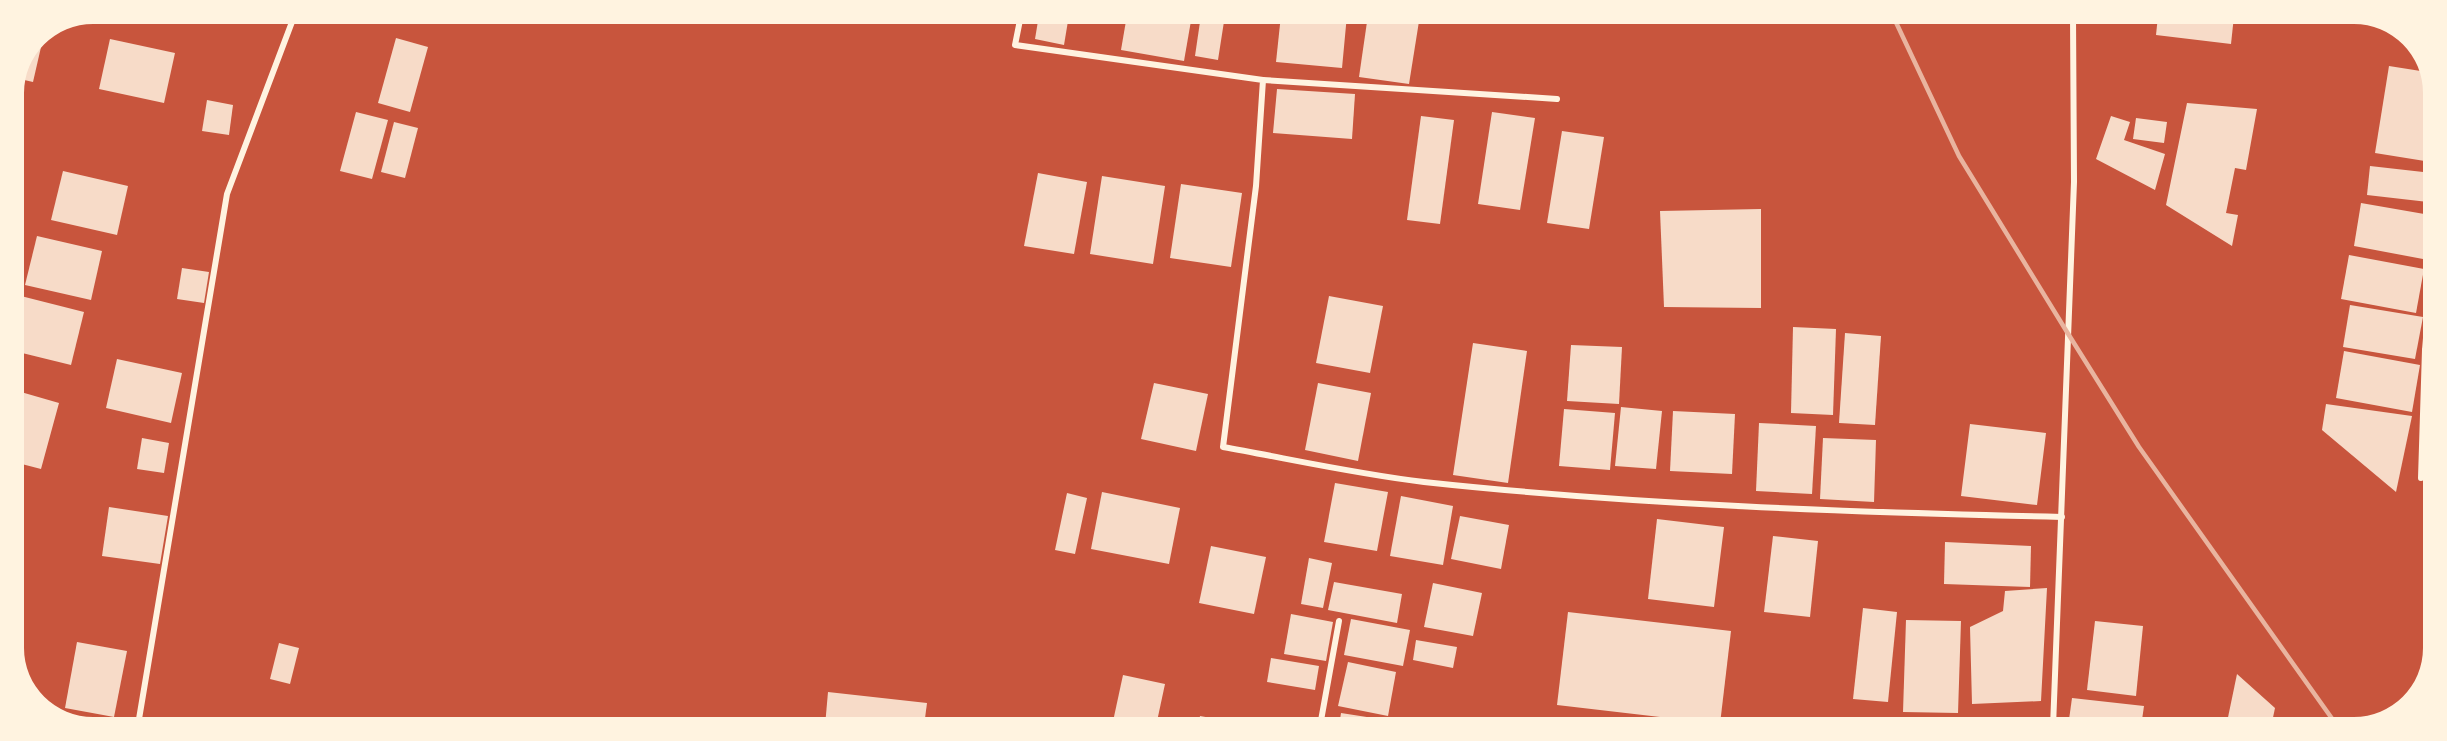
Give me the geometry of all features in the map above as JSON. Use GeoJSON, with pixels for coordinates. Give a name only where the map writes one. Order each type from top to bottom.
{"type":"FeatureCollection","features":[{"type":"Feature","properties":{"kind":"street"},"geometry":{"type":"LineString","coordinates":[[139,717],[227,194],[291,24]]}},
{"type":"Feature","properties":{"kind":"street"},"geometry":{"type":"LineString","coordinates":[[1019,24],[1015,45],[1263,80],[1557,99]]}},
{"type":"Feature","properties":{"kind":"street"},"geometry":{"type":"LineString","coordinates":[[2053,717],[2074,182],[2073,24]]}},
{"type":"Feature","properties":{"kind":"street"},"geometry":{"type":"LineString","coordinates":[[1263,80],[1256,186],[1223,447],[1422,481],[1588,496],[1845,512],[2062,517]]}},
{"type":"Feature","properties":{"kind":"street"},"geometry":{"type":"LineString","coordinates":[[2421,478],[2423,446]]}},
{"type":"Feature","properties":{"kind":"street"},"geometry":{"type":"LineString","coordinates":[[1322,717],[1339,621]]}},
{"type":"Feature","properties":{"kind":"building"},"geometry":{"type":"Polygon","coordinates":[[[1038,24],[1068,24],[1064,45],[1035,39],[1038,24]]]}},
{"type":"Feature","properties":{"kind":"building"},"geometry":{"type":"Polygon","coordinates":[[[1125,24],[1190,24],[1184,61],[1121,50],[1125,24]]]}},
{"type":"Feature","properties":{"kind":"building"},"geometry":{"type":"Polygon","coordinates":[[[1200,24],[1224,24],[1218,60],[1195,56],[1200,24]]]}},
{"type":"Feature","properties":{"kind":"building"},"geometry":{"type":"Polygon","coordinates":[[[1280,24],[1346,24],[1342,68],[1276,62],[1280,24]]]}},
{"type":"Feature","properties":{"kind":"building"},"geometry":{"type":"Polygon","coordinates":[[[1367,24],[1419,24],[1409,84],[1359,77],[1367,24]]]}},
{"type":"Feature","properties":{"kind":"building"},"geometry":{"type":"Polygon","coordinates":[[[2157,24],[2233,24],[2231,44],[2156,35],[2157,24]]]}},
{"type":"Feature","properties":{"kind":"building"},"geometry":{"type":"Polygon","coordinates":[[[396,38],[428,47],[410,112],[378,103],[396,38]]]}},
{"type":"Feature","properties":{"kind":"building"},"geometry":{"type":"Polygon","coordinates":[[[110,39],[175,53],[164,103],[99,89],[110,39]]]}},
{"type":"Feature","properties":{"kind":"building"},"geometry":{"type":"Polygon","coordinates":[[[41,49],[33,82],[25,80],[29,67],[41,49]]]}},
{"type":"Feature","properties":{"kind":"building"},"geometry":{"type":"Polygon","coordinates":[[[2389,66],[2419,71],[2423,89],[2423,161],[2375,153],[2389,66]]]}},
{"type":"Feature","properties":{"kind":"building"},"geometry":{"type":"Polygon","coordinates":[[[1277,89],[1355,94],[1352,139],[1273,133],[1277,89]]]}},
{"type":"Feature","properties":{"kind":"building"},"geometry":{"type":"Polygon","coordinates":[[[207,100],[233,105],[229,135],[202,131],[207,100]]]}},
{"type":"Feature","properties":{"kind":"building"},"geometry":{"type":"Polygon","coordinates":[[[2187,103],[2257,109],[2246,170],[2235,168],[2226,213],[2238,215],[2232,246],[2166,205],[2187,103]]]}},
{"type":"Feature","properties":{"kind":"building"},"geometry":{"type":"Polygon","coordinates":[[[356,112],[388,120],[372,179],[340,171],[356,112]]]}},
{"type":"Feature","properties":{"kind":"building"},"geometry":{"type":"Polygon","coordinates":[[[1492,112],[1535,118],[1520,210],[1478,204],[1492,112]]]}},
{"type":"Feature","properties":{"kind":"building"},"geometry":{"type":"Polygon","coordinates":[[[1421,116],[1454,120],[1440,224],[1407,220],[1421,116]]]}},
{"type":"Feature","properties":{"kind":"building"},"geometry":{"type":"Polygon","coordinates":[[[2111,116],[2130,122],[2124,140],[2165,154],[2155,190],[2096,159],[2111,116]]]}},
{"type":"Feature","properties":{"kind":"building"},"geometry":{"type":"Polygon","coordinates":[[[2136,118],[2167,122],[2164,143],[2133,139],[2136,118]]]}},
{"type":"Feature","properties":{"kind":"building"},"geometry":{"type":"Polygon","coordinates":[[[394,122],[418,128],[405,178],[381,172],[394,122]]]}},
{"type":"Feature","properties":{"kind":"building"},"geometry":{"type":"Polygon","coordinates":[[[1562,131],[1604,137],[1589,229],[1547,223],[1562,131]]]}},
{"type":"Feature","properties":{"kind":"building"},"geometry":{"type":"Polygon","coordinates":[[[2370,166],[2423,172],[2423,201],[2367,195],[2370,166]]]}},
{"type":"Feature","properties":{"kind":"building"},"geometry":{"type":"Polygon","coordinates":[[[63,171],[128,186],[117,235],[51,220],[63,171]]]}},
{"type":"Feature","properties":{"kind":"building"},"geometry":{"type":"Polygon","coordinates":[[[1038,173],[1087,182],[1074,254],[1024,246],[1038,173]]]}},
{"type":"Feature","properties":{"kind":"building"},"geometry":{"type":"Polygon","coordinates":[[[1102,176],[1165,186],[1153,264],[1090,254],[1102,176]]]}},
{"type":"Feature","properties":{"kind":"building"},"geometry":{"type":"Polygon","coordinates":[[[1181,184],[1242,193],[1231,267],[1170,258],[1181,184]]]}},
{"type":"Feature","properties":{"kind":"building"},"geometry":{"type":"Polygon","coordinates":[[[2361,203],[2423,214],[2423,259],[2354,246],[2361,203]]]}},
{"type":"Feature","properties":{"kind":"building"},"geometry":{"type":"Polygon","coordinates":[[[1761,209],[1761,308],[1664,307],[1660,211],[1761,209]]]}},
{"type":"Feature","properties":{"kind":"building"},"geometry":{"type":"Polygon","coordinates":[[[37,236],[102,251],[91,300],[25,285],[37,236]]]}},
{"type":"Feature","properties":{"kind":"building"},"geometry":{"type":"Polygon","coordinates":[[[2349,255],[2423,269],[2416,313],[2341,299],[2349,255]]]}},
{"type":"Feature","properties":{"kind":"building"},"geometry":{"type":"Polygon","coordinates":[[[182,268],[209,272],[204,303],[177,299],[182,268]]]}},
{"type":"Feature","properties":{"kind":"building"},"geometry":{"type":"Polygon","coordinates":[[[1329,296],[1383,306],[1370,373],[1316,363],[1329,296]]]}},
{"type":"Feature","properties":{"kind":"building"},"geometry":{"type":"Polygon","coordinates":[[[24,297],[84,312],[71,365],[24,353],[24,297]]]}},
{"type":"Feature","properties":{"kind":"building"},"geometry":{"type":"Polygon","coordinates":[[[2350,305],[2423,317],[2415,359],[2343,347],[2350,305]]]}},
{"type":"Feature","properties":{"kind":"building"},"geometry":{"type":"Polygon","coordinates":[[[1793,327],[1836,329],[1833,415],[1791,413],[1793,327]]]}},
{"type":"Feature","properties":{"kind":"building"},"geometry":{"type":"Polygon","coordinates":[[[1845,333],[1881,336],[1875,425],[1839,423],[1845,333]]]}},
{"type":"Feature","properties":{"kind":"building"},"geometry":{"type":"Polygon","coordinates":[[[1473,343],[1527,351],[1508,483],[1453,475],[1473,343]]]}},
{"type":"Feature","properties":{"kind":"building"},"geometry":{"type":"Polygon","coordinates":[[[1571,345],[1622,347],[1619,404],[1567,401],[1571,345]]]}},
{"type":"Feature","properties":{"kind":"building"},"geometry":{"type":"Polygon","coordinates":[[[2344,351],[2420,365],[2412,412],[2336,398],[2344,351]]]}},
{"type":"Feature","properties":{"kind":"building"},"geometry":{"type":"Polygon","coordinates":[[[117,359],[182,373],[171,423],[106,408],[117,359]]]}},
{"type":"Feature","properties":{"kind":"building"},"geometry":{"type":"Polygon","coordinates":[[[1154,383],[1208,394],[1196,451],[1141,439],[1154,383]]]}},
{"type":"Feature","properties":{"kind":"building"},"geometry":{"type":"Polygon","coordinates":[[[1318,383],[1371,393],[1358,461],[1305,450],[1318,383]]]}},
{"type":"Feature","properties":{"kind":"building"},"geometry":{"type":"Polygon","coordinates":[[[24,393],[59,403],[41,469],[24,465],[24,393]]]}},
{"type":"Feature","properties":{"kind":"building"},"geometry":{"type":"Polygon","coordinates":[[[2326,404],[2412,416],[2396,492],[2322,430],[2326,404]]]}},
{"type":"Feature","properties":{"kind":"building"},"geometry":{"type":"Polygon","coordinates":[[[1621,407],[1662,411],[1656,469],[1615,466],[1621,407]]]}},
{"type":"Feature","properties":{"kind":"building"},"geometry":{"type":"Polygon","coordinates":[[[1564,409],[1615,413],[1610,470],[1559,466],[1564,409]]]}},
{"type":"Feature","properties":{"kind":"building"},"geometry":{"type":"Polygon","coordinates":[[[1673,411],[1735,414],[1732,474],[1670,471],[1673,411]]]}},
{"type":"Feature","properties":{"kind":"building"},"geometry":{"type":"Polygon","coordinates":[[[1759,423],[1816,426],[1812,494],[1756,491],[1759,423]]]}},
{"type":"Feature","properties":{"kind":"building"},"geometry":{"type":"Polygon","coordinates":[[[1970,424],[2046,433],[2037,505],[1961,496],[1970,424]]]}},
{"type":"Feature","properties":{"kind":"building"},"geometry":{"type":"Polygon","coordinates":[[[142,438],[169,443],[164,473],[137,469],[142,438]]]}},
{"type":"Feature","properties":{"kind":"building"},"geometry":{"type":"Polygon","coordinates":[[[1823,438],[1876,440],[1874,502],[1820,499],[1823,438]]]}},
{"type":"Feature","properties":{"kind":"building"},"geometry":{"type":"Polygon","coordinates":[[[1335,483],[1388,492],[1377,551],[1324,542],[1335,483]]]}},
{"type":"Feature","properties":{"kind":"building"},"geometry":{"type":"Polygon","coordinates":[[[1102,492],[1180,508],[1169,564],[1091,549],[1102,492]]]}},
{"type":"Feature","properties":{"kind":"building"},"geometry":{"type":"Polygon","coordinates":[[[1067,493],[1087,498],[1075,554],[1055,550],[1067,493]]]}},
{"type":"Feature","properties":{"kind":"building"},"geometry":{"type":"Polygon","coordinates":[[[1401,496],[1453,506],[1443,565],[1390,556],[1401,496]]]}},
{"type":"Feature","properties":{"kind":"building"},"geometry":{"type":"Polygon","coordinates":[[[109,507],[168,516],[160,564],[102,556],[109,507]]]}},
{"type":"Feature","properties":{"kind":"building"},"geometry":{"type":"Polygon","coordinates":[[[1460,516],[1509,525],[1501,569],[1451,559],[1460,516]]]}},
{"type":"Feature","properties":{"kind":"building"},"geometry":{"type":"Polygon","coordinates":[[[1657,519],[1724,527],[1714,607],[1648,599],[1657,519]]]}},
{"type":"Feature","properties":{"kind":"building"},"geometry":{"type":"Polygon","coordinates":[[[1773,536],[1818,541],[1810,617],[1764,612],[1773,536]]]}},
{"type":"Feature","properties":{"kind":"building"},"geometry":{"type":"Polygon","coordinates":[[[1945,542],[2031,546],[2030,587],[1944,584],[1945,542]]]}},
{"type":"Feature","properties":{"kind":"building"},"geometry":{"type":"Polygon","coordinates":[[[1211,546],[1266,557],[1254,614],[1199,603],[1211,546]]]}},
{"type":"Feature","properties":{"kind":"building"},"geometry":{"type":"Polygon","coordinates":[[[1309,558],[1332,563],[1323,608],[1301,604],[1309,558]]]}},
{"type":"Feature","properties":{"kind":"building"},"geometry":{"type":"Polygon","coordinates":[[[1334,582],[1402,594],[1397,623],[1328,610],[1334,582]]]}},
{"type":"Feature","properties":{"kind":"building"},"geometry":{"type":"Polygon","coordinates":[[[1433,583],[1482,593],[1473,636],[1424,627],[1433,583]]]}},
{"type":"Feature","properties":{"kind":"building"},"geometry":{"type":"Polygon","coordinates":[[[2047,588],[2041,701],[1972,704],[1970,627],[2003,611],[2005,591],[2047,588]]]}},
{"type":"Feature","properties":{"kind":"building"},"geometry":{"type":"Polygon","coordinates":[[[1863,608],[1897,612],[1888,702],[1853,699],[1863,608]]]}},
{"type":"Feature","properties":{"kind":"building"},"geometry":{"type":"Polygon","coordinates":[[[1568,612],[1731,631],[1721,717],[1660,717],[1557,705],[1568,612]]]}},
{"type":"Feature","properties":{"kind":"building"},"geometry":{"type":"Polygon","coordinates":[[[1291,614],[1333,622],[1326,661],[1284,654],[1291,614]]]}},
{"type":"Feature","properties":{"kind":"building"},"geometry":{"type":"Polygon","coordinates":[[[1351,619],[1410,630],[1403,666],[1344,655],[1351,619]]]}},
{"type":"Feature","properties":{"kind":"building"},"geometry":{"type":"Polygon","coordinates":[[[1906,620],[1961,621],[1958,713],[1903,712],[1906,620]]]}},
{"type":"Feature","properties":{"kind":"building"},"geometry":{"type":"Polygon","coordinates":[[[2095,621],[2143,626],[2136,696],[2087,690],[2095,621]]]}},
{"type":"Feature","properties":{"kind":"building"},"geometry":{"type":"Polygon","coordinates":[[[1416,640],[1457,647],[1453,668],[1413,660],[1416,640]]]}},
{"type":"Feature","properties":{"kind":"building"},"geometry":{"type":"Polygon","coordinates":[[[77,642],[127,651],[114,717],[65,708],[77,642]]]}},
{"type":"Feature","properties":{"kind":"building"},"geometry":{"type":"Polygon","coordinates":[[[279,643],[299,648],[290,684],[270,679],[279,643]]]}},
{"type":"Feature","properties":{"kind":"building"},"geometry":{"type":"Polygon","coordinates":[[[1271,658],[1319,666],[1315,690],[1267,682],[1271,658]]]}},
{"type":"Feature","properties":{"kind":"building"},"geometry":{"type":"Polygon","coordinates":[[[1348,662],[1396,672],[1388,716],[1338,706],[1348,662]]]}},
{"type":"Feature","properties":{"kind":"building"},"geometry":{"type":"Polygon","coordinates":[[[2237,674],[2275,708],[2273,717],[2228,717],[2237,674]]]}},
{"type":"Feature","properties":{"kind":"building"},"geometry":{"type":"Polygon","coordinates":[[[1123,675],[1165,684],[1158,717],[1114,717],[1123,675]]]}},
{"type":"Feature","properties":{"kind":"building"},"geometry":{"type":"Polygon","coordinates":[[[828,692],[927,703],[925,717],[826,717],[828,692]]]}},
{"type":"Feature","properties":{"kind":"building"},"geometry":{"type":"Polygon","coordinates":[[[2072,698],[2144,706],[2142,717],[2069,717],[2072,698]]]}},
{"type":"Feature","properties":{"kind":"building"},"geometry":{"type":"Polygon","coordinates":[[[1341,713],[1367,717],[1340,717],[1341,713]]]}},
{"type":"Feature","properties":{"kind":"railway"},"geometry":{"type":"LineString","coordinates":[[1897,24],[1959,156],[2139,447],[2331,717]]}}]}
